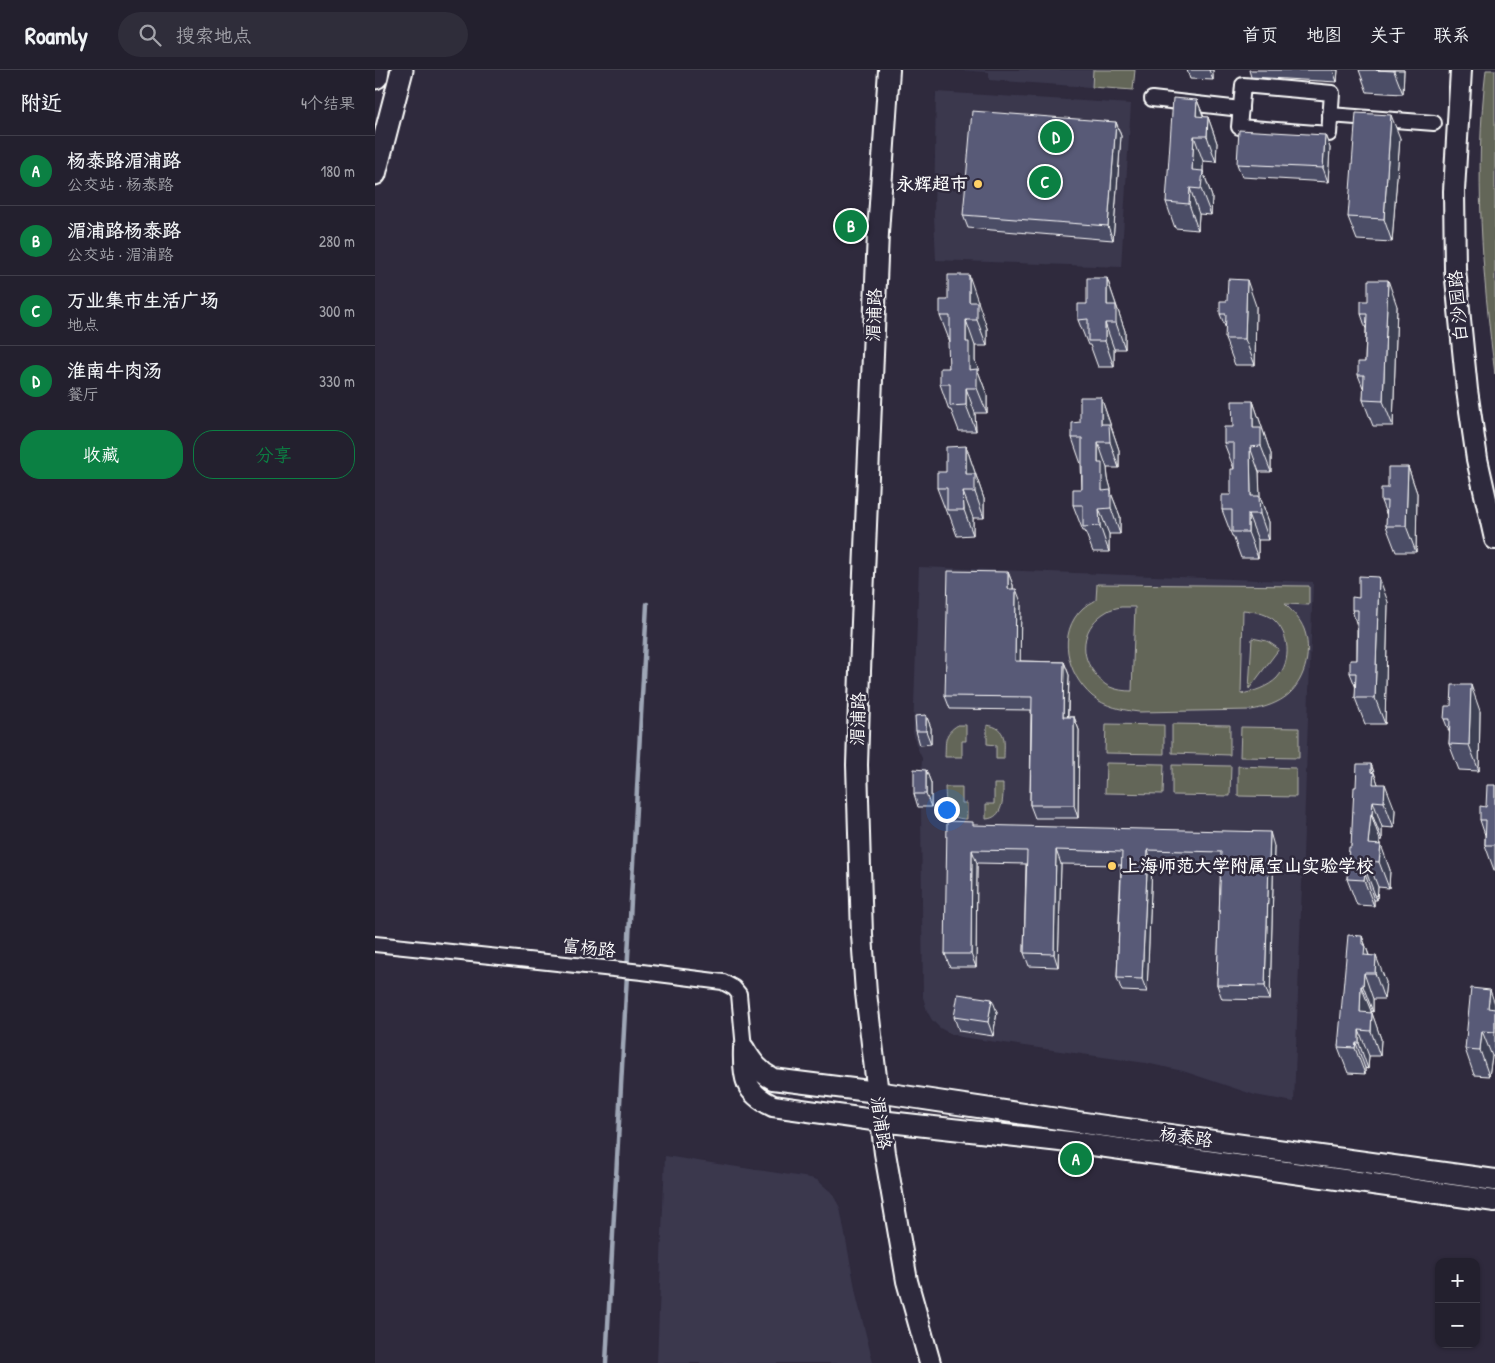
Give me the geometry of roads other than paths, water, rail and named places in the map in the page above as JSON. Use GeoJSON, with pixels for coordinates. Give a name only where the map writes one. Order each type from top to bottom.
{"type":"FeatureCollection","features":[{"type":"Feature","properties":{"kind":"highway"},"geometry":{"type":"LineString","coordinates":[[375,76],[376,70]]}},
{"type":"Feature","properties":{"kind":"main road"},"geometry":{"type":"LineString","coordinates":[[375,174],[402,70]]}},
{"type":"Feature","properties":{"kind":"street","name":"湄浦路"},"geometry":{"type":"LineString","coordinates":[[889,70],[878,233],[857,764],[862,935],[866,993],[880,1121],[907,1281],[930,1363]]}},
{"type":"Feature","properties":{"kind":"street","name":"白沙园路"},"geometry":{"type":"LineString","coordinates":[[1461,70],[1454,192],[1455,269],[1467,390],[1477,459],[1495,539]]}},
{"type":"Feature","properties":{"kind":"street"},"geometry":{"type":"LineString","coordinates":[[1243,85],[1332,93],[1331,115],[1329,134],[1239,127],[1243,85]]}},
{"type":"Feature","properties":{"kind":"street"},"geometry":{"type":"LineString","coordinates":[[1152,99],[1241,108]]}},
{"type":"Feature","properties":{"kind":"street"},"geometry":{"type":"LineString","coordinates":[[1331,115],[1434,123]]}},
{"type":"Feature","properties":{"kind":"street","name":"富杨路"},"geometry":{"type":"LineString","coordinates":[[375,944],[723,982],[734,988],[739,994],[743,1049]]}},
{"type":"Feature","properties":{"kind":"street","name":"杨泰路"},"geometry":{"type":"LineString","coordinates":[[743,1049],[754,1065],[763,1074],[773,1079],[877,1092],[1495,1180]]}},
{"type":"Feature","properties":{"kind":"street","name":"杨泰路"},"geometry":{"type":"LineString","coordinates":[[743,1049],[743,1070],[748,1087],[759,1100],[773,1106],[880,1121],[1088,1145],[1495,1201]]}},
{"type":"Feature","properties":{"kind":"waterway"},"geometry":{"type":"LineString","coordinates":[[606,1363],[647,604]]}},
{"type":"Feature","properties":{"kind":"place","name":"淮南牛肉汤"},"geometry":{"type":"Point","coordinates":[1056,137]}},
{"type":"Feature","properties":{"kind":"place","name":"万业集市生活广场"},"geometry":{"type":"Point","coordinates":[1045,182]}},
{"type":"Feature","properties":{"kind":"place","name":"永辉超市"},"geometry":{"type":"Point","coordinates":[978,184]}},
{"type":"Feature","properties":{"kind":"place","name":"湄浦路杨泰路"},"geometry":{"type":"Point","coordinates":[851,226]}},
{"type":"Feature","properties":{"kind":"place","name":"上海师范大学附属宝山实验学校"},"geometry":{"type":"Point","coordinates":[1112,866]}},
{"type":"Feature","properties":{"kind":"place","name":"杨泰路湄浦路"},"geometry":{"type":"Point","coordinates":[1076,1159]}}]}
